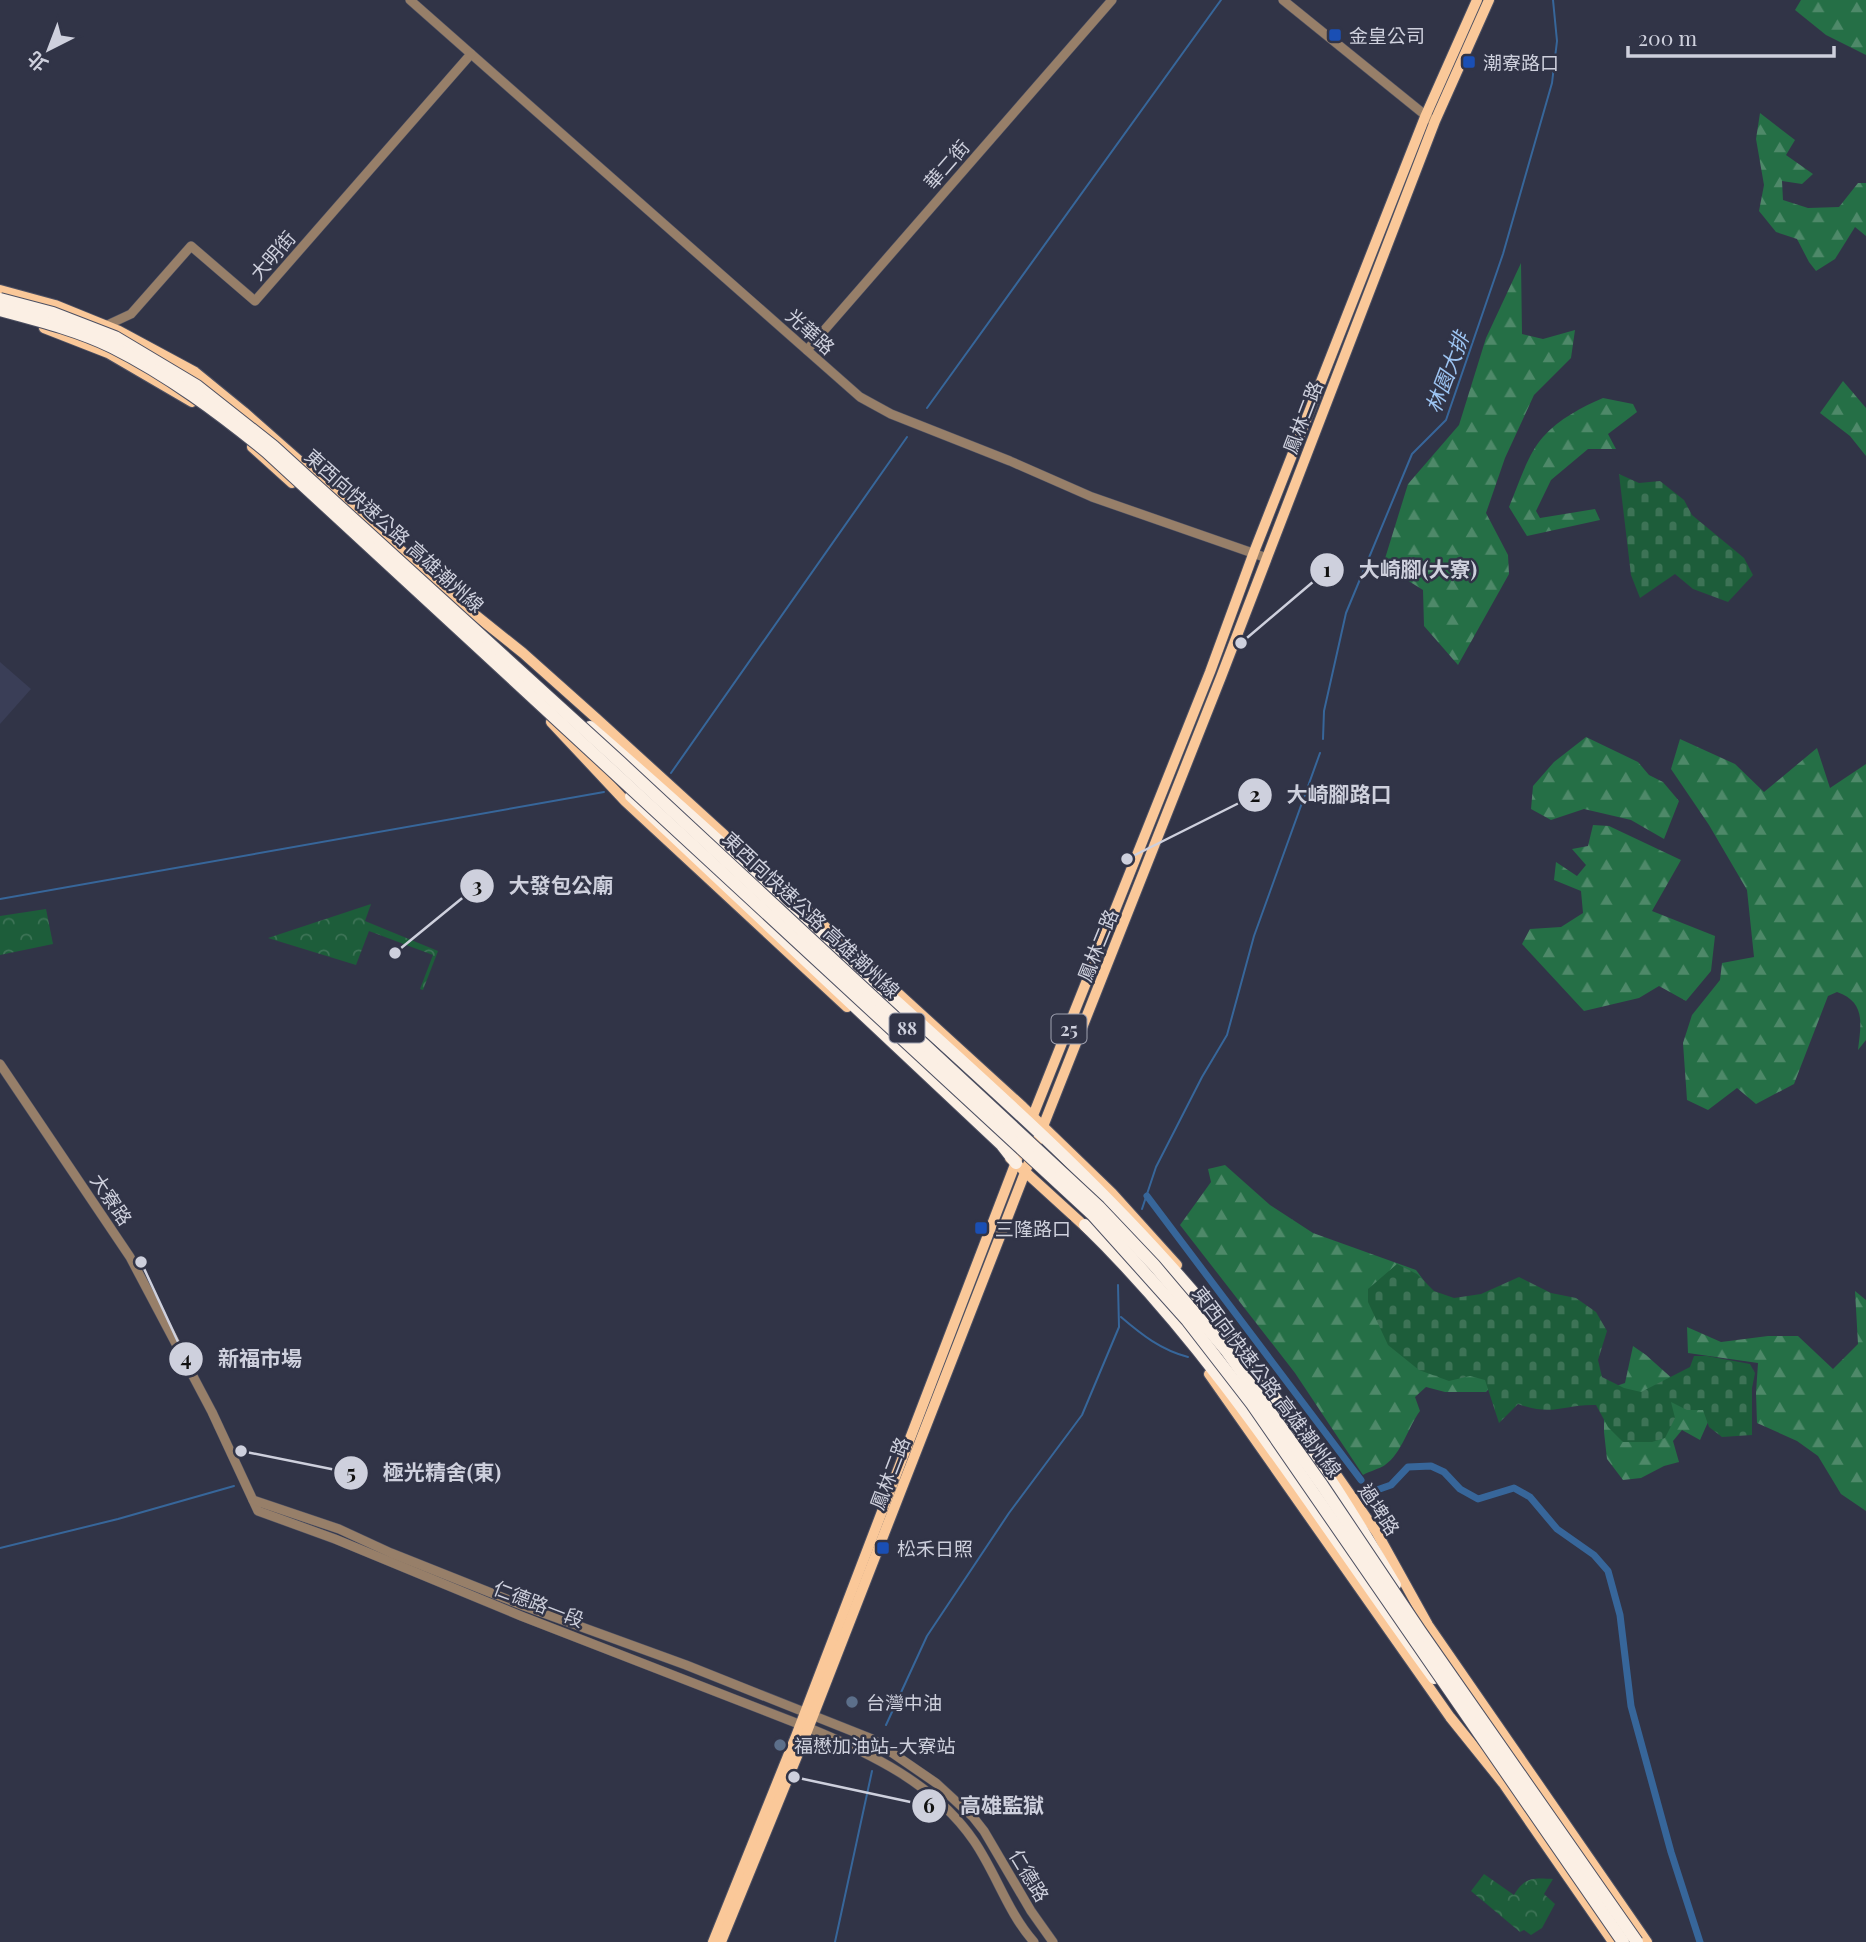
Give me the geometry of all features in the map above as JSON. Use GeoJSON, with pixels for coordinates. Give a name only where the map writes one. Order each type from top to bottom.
{"type":"FeatureCollection","features":[{"type":"Feature","properties":{"kind":"highway","name":"東西向快速公路 高雄潮州線"},"geometry":{"type":"LineString","coordinates":[[0,299],[53,313],[116,337],[197,386],[273,446],[501,653],[1079,1188],[1145,1255],[1226,1350],[1637,1942]]}},
{"type":"Feature","properties":{"kind":"highway","name":"東西向快速公路 高雄潮州線"},"geometry":{"type":"LineString","coordinates":[[0,313],[50,324],[111,347],[192,395],[267,452],[1092,1214],[1218,1358],[1252,1404],[1623,1942]]}},
{"type":"Feature","properties":{"kind":"highway"},"geometry":{"type":"LineString","coordinates":[[501,653],[623,755],[1041,1130],[1119,1211],[1196,1296],[1234,1343],[1330,1479],[1414,1616],[1420,1631]]}},
{"type":"Feature","properties":{"kind":"highway"},"geometry":{"type":"LineString","coordinates":[[565,726],[585,750],[689,853],[1002,1145],[1021,1167]]}},
{"type":"Feature","properties":{"kind":"highway"},"geometry":{"type":"LineString","coordinates":[[1085,1225],[1131,1271],[1179,1326],[1244,1409],[1406,1640],[1509,1778]]}},
{"type":"Feature","properties":{"kind":"main road","name":"鳳林二路"},"geometry":{"type":"LineString","coordinates":[[1021,1167],[1031,1121],[1195,709],[1254,552],[1477,0]]}},
{"type":"Feature","properties":{"kind":"main road","name":"鳳林二路"},"geometry":{"type":"LineString","coordinates":[[721,1942],[1021,1167],[1041,1130],[1267,558],[1430,119],[1489,0]]}},
{"type":"Feature","properties":{"kind":"main road"},"geometry":{"type":"LineString","coordinates":[[0,290],[55,305],[105,326],[195,372],[597,719],[1031,1121]]}},
{"type":"Feature","properties":{"kind":"main road"},"geometry":{"type":"LineString","coordinates":[[0,313],[108,353],[190,400],[252,447],[558,729],[625,801],[1085,1225],[1176,1330],[1238,1413],[1443,1707],[1503,1783],[1613,1942]]}},
{"type":"Feature","properties":{"kind":"main road","name":"過埤路"},"geometry":{"type":"LineString","coordinates":[[1041,1130],[1121,1203],[1209,1301],[1239,1339],[1377,1533],[1428,1625],[1647,1942]]}},
{"type":"Feature","properties":{"kind":"main road","name":"鳳林二路"},"geometry":{"type":"LineString","coordinates":[[713,1942],[804,1726]]}},
{"type":"Feature","properties":{"kind":"street","name":"光華路"},"geometry":{"type":"LineString","coordinates":[[410,0],[845,385],[891,414],[1093,497],[1267,558]]}},
{"type":"Feature","properties":{"kind":"street","name":"華二街"},"geometry":{"type":"LineString","coordinates":[[807,350],[1112,0]]}},
{"type":"Feature","properties":{"kind":"street"},"geometry":{"type":"LineString","coordinates":[[1283,0],[1430,119]]}},
{"type":"Feature","properties":{"kind":"street","name":"大明街"},"geometry":{"type":"LineString","coordinates":[[75,340],[131,314],[191,246],[255,301],[471,54]]}},
{"type":"Feature","properties":{"kind":"street","name":"大寮路"},"geometry":{"type":"LineString","coordinates":[[0,1064],[130,1257],[212,1412],[258,1511]]}},
{"type":"Feature","properties":{"kind":"street","name":"仁德路一段"},"geometry":{"type":"LineString","coordinates":[[253,1500],[339,1529],[391,1553],[524,1606],[809,1713]]}},
{"type":"Feature","properties":{"kind":"street","name":"仁德路一段"},"geometry":{"type":"LineString","coordinates":[[258,1511],[335,1539],[520,1616],[804,1726]]}},
{"type":"Feature","properties":{"kind":"street","name":"仁德路"},"geometry":{"type":"LineString","coordinates":[[809,1713],[861,1734],[895,1754],[936,1783],[973,1817],[1053,1942]]}},
{"type":"Feature","properties":{"kind":"street","name":"仁德路"},"geometry":{"type":"LineString","coordinates":[[804,1726],[855,1747],[928,1791],[964,1827],[1034,1942]]}},
{"type":"Feature","properties":{"kind":"shaded area"},"geometry":{"type":"Polygon","coordinates":[[[0,662],[31,689],[0,724],[0,662]]]}},
{"type":"Feature","properties":{"kind":"green space"},"geometry":{"type":"Polygon","coordinates":[[[1801,0],[1866,0],[1866,55],[1826,35],[1795,10],[1801,0]]]}},
{"type":"Feature","properties":{"kind":"green space"},"geometry":{"type":"Polygon","coordinates":[[[1760,113],[1795,140],[1786,155],[1813,174],[1802,184],[1782,181],[1783,200],[1808,208],[1839,207],[1858,183],[1866,183],[1866,236],[1855,227],[1835,259],[1816,271],[1797,239],[1776,232],[1759,211],[1764,185],[1756,139],[1760,113]]]}},
{"type":"Feature","properties":{"kind":"green space"},"geometry":{"type":"Polygon","coordinates":[[[1521,263],[1522,334],[1543,339],[1575,330],[1571,358],[1534,395],[1505,458],[1486,513],[1508,555],[1509,574],[1458,665],[1424,626],[1423,590],[1383,565],[1408,484],[1459,425],[1486,338],[1521,263]]]}},
{"type":"Feature","properties":{"kind":"green space"},"geometry":{"type":"Polygon","coordinates":[[[1843,381],[1866,408],[1866,456],[1850,436],[1820,413],[1843,381]]]}},
{"type":"Feature","properties":{"kind":"green space"},"geometry":{"type":"Polygon","coordinates":[[[1603,398],[1633,404],[1637,412],[1608,434],[1616,449],[1588,449],[1551,480],[1536,511],[1540,518],[1595,509],[1600,520],[1527,536],[1509,507],[1533,452],[1543,437],[1563,419],[1603,398]]]}},
{"type":"Feature","properties":{"kind":"green space"},"geometry":{"type":"Polygon","coordinates":[[[1619,474],[1639,483],[1660,481],[1684,500],[1692,515],[1744,558],[1753,575],[1728,602],[1693,589],[1675,574],[1640,598],[1631,575],[1619,474]]]}},
{"type":"Feature","properties":{"kind":"green space"},"geometry":{"type":"Polygon","coordinates":[[[1586,737],[1638,762],[1649,775],[1663,782],[1679,801],[1664,839],[1631,820],[1584,809],[1551,820],[1531,809],[1533,786],[1554,762],[1586,737]]]}},
{"type":"Feature","properties":{"kind":"green space"},"geometry":{"type":"Polygon","coordinates":[[[1680,739],[1735,764],[1764,792],[1817,748],[1830,788],[1866,764],[1866,1040],[1858,1050],[1860,1015],[1853,1002],[1837,992],[1828,996],[1794,1084],[1756,1104],[1737,1088],[1708,1110],[1687,1100],[1683,1043],[1692,1015],[1720,980],[1722,963],[1754,957],[1747,890],[1709,825],[1671,769],[1680,739]]]}},
{"type":"Feature","properties":{"kind":"green space"},"geometry":{"type":"Polygon","coordinates":[[[1593,825],[1609,826],[1681,860],[1652,911],[1715,936],[1711,971],[1686,1001],[1659,986],[1639,998],[1584,1011],[1522,944],[1530,929],[1561,927],[1583,913],[1581,891],[1554,880],[1556,862],[1577,876],[1586,865],[1572,849],[1588,846],[1593,825]]]}},
{"type":"Feature","properties":{"kind":"green space"},"geometry":{"type":"Polygon","coordinates":[[[371,904],[365,921],[438,951],[423,990],[420,989],[433,955],[369,931],[356,965],[268,938],[371,904]]]}},
{"type":"Feature","properties":{"kind":"green space"},"geometry":{"type":"Polygon","coordinates":[[[46,909],[53,944],[0,955],[0,916],[46,909]]]}},
{"type":"Feature","properties":{"kind":"green space"},"geometry":{"type":"Polygon","coordinates":[[[1225,1165],[1270,1205],[1313,1233],[1416,1270],[1497,1379],[1486,1392],[1445,1392],[1426,1387],[1415,1397],[1420,1411],[1396,1454],[1385,1465],[1363,1475],[1295,1373],[1180,1225],[1211,1182],[1208,1169],[1225,1165]]]}},
{"type":"Feature","properties":{"kind":"green space"},"geometry":{"type":"Polygon","coordinates":[[[1397,1264],[1417,1274],[1434,1291],[1454,1298],[1481,1294],[1519,1277],[1551,1293],[1576,1298],[1596,1312],[1607,1331],[1598,1360],[1602,1377],[1624,1388],[1641,1392],[1690,1367],[1694,1356],[1750,1364],[1755,1373],[1752,1388],[1752,1435],[1722,1437],[1709,1427],[1703,1410],[1687,1410],[1671,1402],[1675,1418],[1665,1438],[1652,1442],[1623,1442],[1608,1427],[1596,1405],[1541,1410],[1518,1404],[1499,1423],[1485,1380],[1470,1376],[1449,1381],[1419,1370],[1388,1345],[1368,1302],[1368,1289],[1397,1264]]]}},
{"type":"Feature","properties":{"kind":"green space"},"geometry":{"type":"Polygon","coordinates":[[[1855,1291],[1866,1300],[1866,1511],[1841,1494],[1818,1456],[1797,1441],[1757,1423],[1758,1363],[1688,1353],[1687,1327],[1721,1342],[1768,1336],[1798,1336],[1833,1369],[1858,1344],[1855,1291]]]}},
{"type":"Feature","properties":{"kind":"green space"},"geometry":{"type":"Polygon","coordinates":[[[1633,1346],[1675,1381],[1725,1384],[1700,1440],[1682,1430],[1673,1441],[1679,1462],[1664,1466],[1641,1478],[1623,1480],[1607,1459],[1604,1390],[1625,1383],[1633,1346]]]}},
{"type":"Feature","properties":{"kind":"green space"},"geometry":{"type":"Polygon","coordinates":[[[1484,1874],[1514,1895],[1530,1880],[1553,1879],[1544,1894],[1555,1904],[1542,1928],[1531,1935],[1524,1930],[1520,1932],[1471,1891],[1484,1874]]]}},
{"type":"Feature","properties":{"kind":"waterway"},"geometry":{"type":"LineString","coordinates":[[927,408],[1221,0]]}},
{"type":"Feature","properties":{"kind":"waterway","name":"林園大排"},"geometry":{"type":"LineString","coordinates":[[1323,739],[1324,711],[1346,613],[1412,454],[1446,420],[1503,254],[1552,83],[1557,41],[1553,0]]}},
{"type":"Feature","properties":{"kind":"waterway"},"geometry":{"type":"LineString","coordinates":[[671,773],[907,437]]}},
{"type":"Feature","properties":{"kind":"waterway"},"geometry":{"type":"LineString","coordinates":[[1142,1209],[1156,1167],[1202,1077],[1227,1035],[1254,936],[1320,753]]}},
{"type":"Feature","properties":{"kind":"waterway"},"geometry":{"type":"LineString","coordinates":[[0,899],[604,792]]}},
{"type":"Feature","properties":{"kind":"waterway"},"geometry":{"type":"LineString","coordinates":[[1147,1196],[1361,1480]]}},
{"type":"Feature","properties":{"kind":"waterway"},"geometry":{"type":"LineString","coordinates":[[886,1725],[927,1636],[1009,1513],[1082,1415],[1119,1327],[1118,1285]]}},
{"type":"Feature","properties":{"kind":"waterway"},"geometry":{"type":"LineString","coordinates":[[1121,1317],[1152,1341],[1188,1357]]}},
{"type":"Feature","properties":{"kind":"waterway"},"geometry":{"type":"LineString","coordinates":[[1371,1488],[1374,1491],[1391,1485],[1408,1467],[1431,1466],[1444,1472],[1460,1489],[1478,1499],[1514,1488],[1530,1497],[1557,1529],[1594,1555],[1608,1571],[1620,1615],[1631,1706],[1671,1852],[1700,1942]]}},
{"type":"Feature","properties":{"kind":"waterway"},"geometry":{"type":"LineString","coordinates":[[0,1548],[118,1519],[234,1486]]}},
{"type":"Feature","properties":{"kind":"waterway"},"geometry":{"type":"LineString","coordinates":[[835,1942],[872,1771]]}},
{"type":"Feature","properties":{"kind":"place","name":"金皇公司"},"geometry":{"type":"Point","coordinates":[1335,35]}},
{"type":"Feature","properties":{"kind":"place","name":"潮寮路口"},"geometry":{"type":"Point","coordinates":[1469,62]}},
{"type":"Feature","properties":{"kind":"place","name":"大崎腳(大寮)"},"geometry":{"type":"Point","coordinates":[1241,643]}},
{"type":"Feature","properties":{"kind":"place","name":"大崎腳路口"},"geometry":{"type":"Point","coordinates":[1127,859]}},
{"type":"Feature","properties":{"kind":"place","name":"大發包公廟"},"geometry":{"type":"Point","coordinates":[395,953]}},
{"type":"Feature","properties":{"kind":"place","name":"三隆路口"},"geometry":{"type":"Point","coordinates":[981,1228]}},
{"type":"Feature","properties":{"kind":"place","name":"新福市場"},"geometry":{"type":"Point","coordinates":[141,1262]}},
{"type":"Feature","properties":{"kind":"place","name":"極光精舍(東)"},"geometry":{"type":"Point","coordinates":[241,1451]}},
{"type":"Feature","properties":{"kind":"place","name":"松禾日照"},"geometry":{"type":"Point","coordinates":[883,1548]}},
{"type":"Feature","properties":{"kind":"place","name":"台灣中油"},"geometry":{"type":"Point","coordinates":[852,1702]}},
{"type":"Feature","properties":{"kind":"place","name":"福懋加油站-大寮站"},"geometry":{"type":"Point","coordinates":[780,1745]}},
{"type":"Feature","properties":{"kind":"place","name":"高雄監獄"},"geometry":{"type":"Point","coordinates":[794,1777]}}]}
